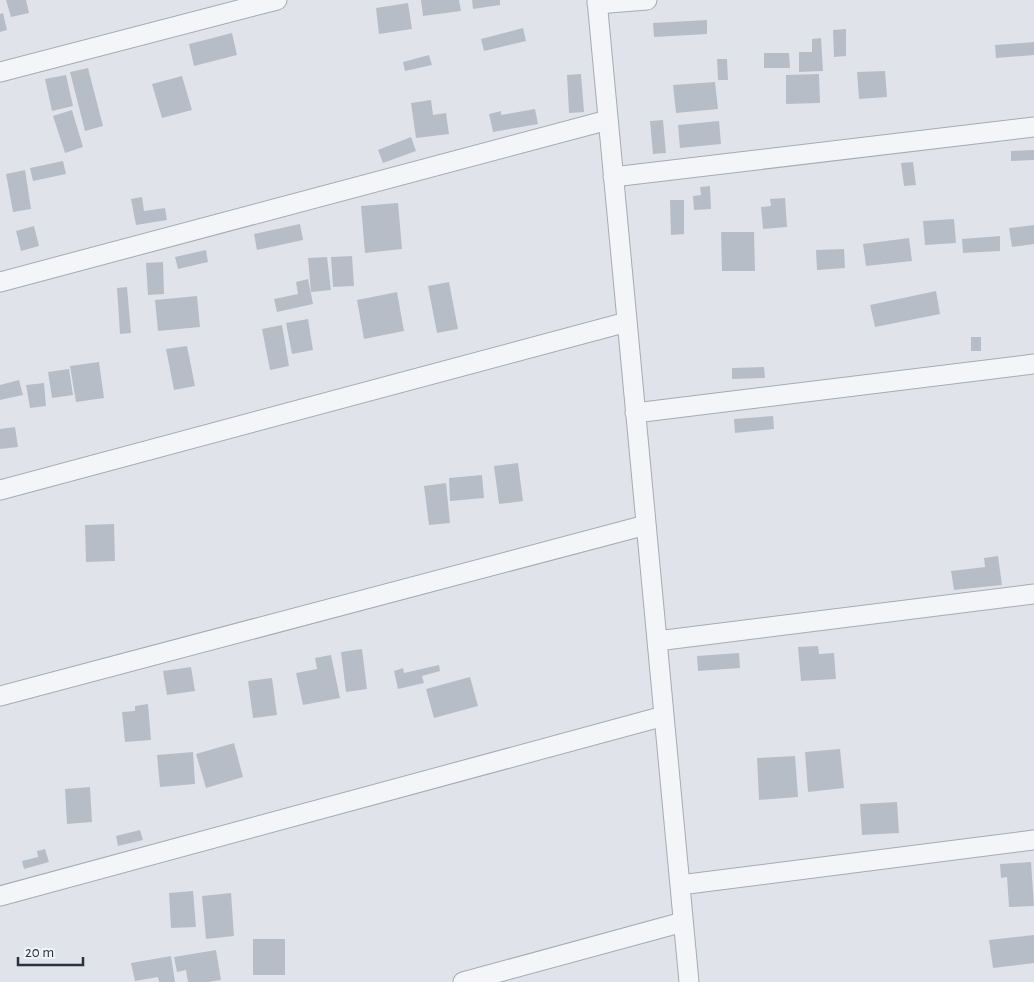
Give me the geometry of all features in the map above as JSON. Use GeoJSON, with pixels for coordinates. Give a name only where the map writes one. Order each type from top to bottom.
{"type":"FeatureCollection","features":[{"type":"Feature","properties":{"kind":"street"},"geometry":{"type":"LineString","coordinates":[[0,72],[277,0]]}},
{"type":"Feature","properties":{"kind":"street"},"geometry":{"type":"LineString","coordinates":[[647,0],[597,2],[689,982]]}},
{"type":"Feature","properties":{"kind":"street"},"geometry":{"type":"LineString","coordinates":[[0,282],[608,120]]}},
{"type":"Feature","properties":{"kind":"street"},"geometry":{"type":"LineString","coordinates":[[613,177],[1034,127]]}},
{"type":"Feature","properties":{"kind":"street"},"geometry":{"type":"LineString","coordinates":[[0,490],[627,322]]}},
{"type":"Feature","properties":{"kind":"street"},"geometry":{"type":"LineString","coordinates":[[636,413],[1034,364]]}},
{"type":"Feature","properties":{"kind":"street"},"geometry":{"type":"LineString","coordinates":[[0,696],[646,525]]}},
{"type":"Feature","properties":{"kind":"street"},"geometry":{"type":"LineString","coordinates":[[657,641],[1034,594]]}},
{"type":"Feature","properties":{"kind":"street"},"geometry":{"type":"LineString","coordinates":[[0,896],[664,716]]}},
{"type":"Feature","properties":{"kind":"street"},"geometry":{"type":"LineString","coordinates":[[680,885],[1034,840]]}},
{"type":"Feature","properties":{"kind":"street"},"geometry":{"type":"LineString","coordinates":[[463,982],[684,922]]}},
{"type":"Feature","properties":{"kind":"building"},"geometry":{"type":"Polygon","coordinates":[[[6,0],[26,0],[29,13],[11,17],[6,0]]]}},
{"type":"Feature","properties":{"kind":"building"},"geometry":{"type":"Polygon","coordinates":[[[421,0],[459,0],[461,11],[423,16],[421,0]]]}},
{"type":"Feature","properties":{"kind":"building"},"geometry":{"type":"Polygon","coordinates":[[[472,0],[500,0],[500,5],[473,9],[472,0]]]}},
{"type":"Feature","properties":{"kind":"building"},"geometry":{"type":"Polygon","coordinates":[[[408,3],[412,29],[379,34],[376,8],[408,3]]]}},
{"type":"Feature","properties":{"kind":"building"},"geometry":{"type":"Polygon","coordinates":[[[3,13],[7,30],[0,32],[0,14],[3,13]]]}},
{"type":"Feature","properties":{"kind":"building"},"geometry":{"type":"Polygon","coordinates":[[[707,20],[707,34],[654,37],[653,23],[707,20]]]}},
{"type":"Feature","properties":{"kind":"building"},"geometry":{"type":"Polygon","coordinates":[[[523,28],[526,41],[484,51],[481,39],[523,28]]]}},
{"type":"Feature","properties":{"kind":"building"},"geometry":{"type":"Polygon","coordinates":[[[846,29],[846,56],[834,57],[833,30],[846,29]]]}},
{"type":"Feature","properties":{"kind":"building"},"geometry":{"type":"Polygon","coordinates":[[[232,33],[237,55],[194,66],[189,44],[232,33]]]}},
{"type":"Feature","properties":{"kind":"building"},"geometry":{"type":"Polygon","coordinates":[[[821,38],[823,71],[799,72],[799,52],[812,52],[812,39],[821,38]]]}},
{"type":"Feature","properties":{"kind":"building"},"geometry":{"type":"Polygon","coordinates":[[[1034,42],[1034,55],[996,58],[995,45],[1034,42]]]}},
{"type":"Feature","properties":{"kind":"building"},"geometry":{"type":"Polygon","coordinates":[[[764,53],[789,53],[790,68],[764,68],[764,53]]]}},
{"type":"Feature","properties":{"kind":"building"},"geometry":{"type":"Polygon","coordinates":[[[429,55],[432,65],[405,71],[403,62],[429,55]]]}},
{"type":"Feature","properties":{"kind":"building"},"geometry":{"type":"Polygon","coordinates":[[[717,59],[727,59],[728,80],[718,80],[717,59]]]}},
{"type":"Feature","properties":{"kind":"building"},"geometry":{"type":"Polygon","coordinates":[[[88,68],[103,126],[85,131],[70,72],[88,68]]]}},
{"type":"Feature","properties":{"kind":"building"},"geometry":{"type":"Polygon","coordinates":[[[885,71],[887,97],[859,99],[857,72],[885,71]]]}},
{"type":"Feature","properties":{"kind":"building"},"geometry":{"type":"Polygon","coordinates":[[[581,74],[584,112],[569,113],[567,75],[581,74]]]}},
{"type":"Feature","properties":{"kind":"building"},"geometry":{"type":"Polygon","coordinates":[[[819,74],[820,103],[786,104],[786,75],[819,74]]]}},
{"type":"Feature","properties":{"kind":"building"},"geometry":{"type":"Polygon","coordinates":[[[66,75],[73,106],[52,111],[45,79],[66,75]]]}},
{"type":"Feature","properties":{"kind":"building"},"geometry":{"type":"Polygon","coordinates":[[[182,76],[192,110],[162,118],[152,84],[182,76]]]}},
{"type":"Feature","properties":{"kind":"building"},"geometry":{"type":"Polygon","coordinates":[[[715,82],[718,109],[676,113],[673,85],[715,82]]]}},
{"type":"Feature","properties":{"kind":"building"},"geometry":{"type":"Polygon","coordinates":[[[431,100],[433,115],[446,113],[449,134],[416,138],[411,103],[431,100]]]}},
{"type":"Feature","properties":{"kind":"building"},"geometry":{"type":"Polygon","coordinates":[[[535,109],[538,124],[493,132],[489,114],[501,111],[501,115],[535,109]]]}},
{"type":"Feature","properties":{"kind":"building"},"geometry":{"type":"Polygon","coordinates":[[[72,110],[83,147],[65,153],[53,116],[72,110]]]}},
{"type":"Feature","properties":{"kind":"building"},"geometry":{"type":"Polygon","coordinates":[[[663,120],[666,153],[653,154],[650,121],[663,120]]]}},
{"type":"Feature","properties":{"kind":"building"},"geometry":{"type":"Polygon","coordinates":[[[719,121],[721,144],[680,148],[678,125],[719,121]]]}},
{"type":"Feature","properties":{"kind":"building"},"geometry":{"type":"Polygon","coordinates":[[[411,137],[416,151],[383,163],[378,150],[411,137]]]}},
{"type":"Feature","properties":{"kind":"building"},"geometry":{"type":"Polygon","coordinates":[[[1034,150],[1034,160],[1011,161],[1011,151],[1034,150]]]}},
{"type":"Feature","properties":{"kind":"building"},"geometry":{"type":"Polygon","coordinates":[[[63,161],[66,174],[33,181],[30,168],[63,161]]]}},
{"type":"Feature","properties":{"kind":"building"},"geometry":{"type":"Polygon","coordinates":[[[913,162],[916,185],[904,186],[901,163],[913,162]]]}},
{"type":"Feature","properties":{"kind":"building"},"geometry":{"type":"Polygon","coordinates":[[[25,170],[31,209],[13,212],[6,174],[25,170]]]}},
{"type":"Feature","properties":{"kind":"building"},"geometry":{"type":"Polygon","coordinates":[[[710,186],[711,209],[694,210],[693,196],[701,195],[700,187],[710,186]]]}},
{"type":"Feature","properties":{"kind":"building"},"geometry":{"type":"Polygon","coordinates":[[[142,197],[144,211],[165,208],[167,220],[136,225],[131,199],[142,197]]]}},
{"type":"Feature","properties":{"kind":"building"},"geometry":{"type":"Polygon","coordinates":[[[785,198],[787,227],[763,229],[761,207],[771,206],[770,199],[785,198]]]}},
{"type":"Feature","properties":{"kind":"building"},"geometry":{"type":"Polygon","coordinates":[[[670,200],[684,200],[684,234],[671,235],[670,200]]]}},
{"type":"Feature","properties":{"kind":"building"},"geometry":{"type":"Polygon","coordinates":[[[398,203],[402,249],[365,253],[361,206],[398,203]]]}},
{"type":"Feature","properties":{"kind":"building"},"geometry":{"type":"Polygon","coordinates":[[[954,219],[956,243],[925,245],[923,221],[954,219]]]}},
{"type":"Feature","properties":{"kind":"building"},"geometry":{"type":"Polygon","coordinates":[[[300,224],[303,240],[257,250],[254,234],[300,224]]]}},
{"type":"Feature","properties":{"kind":"building"},"geometry":{"type":"Polygon","coordinates":[[[1034,225],[1034,244],[1012,247],[1009,228],[1034,225]]]}},
{"type":"Feature","properties":{"kind":"building"},"geometry":{"type":"Polygon","coordinates":[[[34,226],[39,246],[21,251],[16,231],[34,226]]]}},
{"type":"Feature","properties":{"kind":"building"},"geometry":{"type":"Polygon","coordinates":[[[721,232],[754,232],[755,271],[722,271],[721,232]]]}},
{"type":"Feature","properties":{"kind":"building"},"geometry":{"type":"Polygon","coordinates":[[[1000,236],[1000,251],[963,253],[962,239],[1000,236]]]}},
{"type":"Feature","properties":{"kind":"building"},"geometry":{"type":"Polygon","coordinates":[[[909,238],[912,261],[866,266],[863,244],[909,238]]]}},
{"type":"Feature","properties":{"kind":"building"},"geometry":{"type":"Polygon","coordinates":[[[844,249],[845,268],[817,270],[816,250],[844,249]]]}},
{"type":"Feature","properties":{"kind":"building"},"geometry":{"type":"Polygon","coordinates":[[[206,250],[208,262],[178,269],[175,257],[206,250]]]}},
{"type":"Feature","properties":{"kind":"building"},"geometry":{"type":"Polygon","coordinates":[[[352,256],[354,286],[333,287],[331,257],[352,256]]]}},
{"type":"Feature","properties":{"kind":"building"},"geometry":{"type":"Polygon","coordinates":[[[327,257],[331,290],[311,292],[308,258],[327,257]]]}},
{"type":"Feature","properties":{"kind":"building"},"geometry":{"type":"Polygon","coordinates":[[[163,262],[164,294],[148,295],[146,263],[163,262]]]}},
{"type":"Feature","properties":{"kind":"building"},"geometry":{"type":"Polygon","coordinates":[[[308,279],[313,304],[277,312],[274,299],[298,294],[296,282],[308,279]]]}},
{"type":"Feature","properties":{"kind":"building"},"geometry":{"type":"Polygon","coordinates":[[[449,282],[458,329],[437,333],[428,286],[449,282]]]}},
{"type":"Feature","properties":{"kind":"building"},"geometry":{"type":"Polygon","coordinates":[[[127,287],[131,333],[120,334],[117,288],[127,287]]]}},
{"type":"Feature","properties":{"kind":"building"},"geometry":{"type":"Polygon","coordinates":[[[936,291],[940,314],[875,327],[870,305],[936,291]]]}},
{"type":"Feature","properties":{"kind":"building"},"geometry":{"type":"Polygon","coordinates":[[[397,292],[404,331],[364,339],[357,300],[397,292]]]}},
{"type":"Feature","properties":{"kind":"building"},"geometry":{"type":"Polygon","coordinates":[[[197,296],[200,327],[158,331],[155,300],[197,296]]]}},
{"type":"Feature","properties":{"kind":"building"},"geometry":{"type":"Polygon","coordinates":[[[308,319],[313,350],[292,354],[286,323],[308,319]]]}},
{"type":"Feature","properties":{"kind":"building"},"geometry":{"type":"Polygon","coordinates":[[[282,325],[289,366],[270,370],[262,329],[282,325]]]}},
{"type":"Feature","properties":{"kind":"building"},"geometry":{"type":"Polygon","coordinates":[[[971,337],[981,337],[981,351],[971,351],[971,337]]]}},
{"type":"Feature","properties":{"kind":"building"},"geometry":{"type":"Polygon","coordinates":[[[187,346],[195,386],[174,390],[166,349],[187,346]]]}},
{"type":"Feature","properties":{"kind":"building"},"geometry":{"type":"Polygon","coordinates":[[[99,362],[104,398],[76,402],[70,366],[99,362]]]}},
{"type":"Feature","properties":{"kind":"building"},"geometry":{"type":"Polygon","coordinates":[[[764,367],[765,378],[732,379],[732,368],[764,367]]]}},
{"type":"Feature","properties":{"kind":"building"},"geometry":{"type":"Polygon","coordinates":[[[69,369],[73,395],[52,398],[48,372],[69,369]]]}},
{"type":"Feature","properties":{"kind":"building"},"geometry":{"type":"Polygon","coordinates":[[[19,380],[23,395],[0,400],[0,385],[19,380]]]}},
{"type":"Feature","properties":{"kind":"building"},"geometry":{"type":"Polygon","coordinates":[[[44,383],[46,406],[30,408],[26,385],[44,383]]]}},
{"type":"Feature","properties":{"kind":"building"},"geometry":{"type":"Polygon","coordinates":[[[773,416],[774,429],[735,433],[734,419],[773,416]]]}},
{"type":"Feature","properties":{"kind":"building"},"geometry":{"type":"Polygon","coordinates":[[[15,427],[18,447],[0,449],[0,429],[15,427]]]}},
{"type":"Feature","properties":{"kind":"building"},"geometry":{"type":"Polygon","coordinates":[[[518,463],[523,501],[499,504],[494,466],[518,463]]]}},
{"type":"Feature","properties":{"kind":"building"},"geometry":{"type":"Polygon","coordinates":[[[482,475],[484,498],[450,501],[449,478],[482,475]]]}},
{"type":"Feature","properties":{"kind":"building"},"geometry":{"type":"Polygon","coordinates":[[[446,483],[450,523],[429,525],[424,486],[446,483]]]}},
{"type":"Feature","properties":{"kind":"building"},"geometry":{"type":"Polygon","coordinates":[[[114,524],[115,561],[86,562],[85,525],[114,524]]]}},
{"type":"Feature","properties":{"kind":"building"},"geometry":{"type":"Polygon","coordinates":[[[998,556],[1002,585],[954,590],[951,571],[985,567],[984,558],[998,556]]]}},
{"type":"Feature","properties":{"kind":"building"},"geometry":{"type":"Polygon","coordinates":[[[818,646],[819,654],[834,653],[836,679],[801,681],[798,647],[818,646]]]}},
{"type":"Feature","properties":{"kind":"building"},"geometry":{"type":"Polygon","coordinates":[[[362,649],[367,689],[346,692],[341,652],[362,649]]]}},
{"type":"Feature","properties":{"kind":"building"},"geometry":{"type":"Polygon","coordinates":[[[739,653],[740,668],[698,671],[697,656],[739,653]]]}},
{"type":"Feature","properties":{"kind":"building"},"geometry":{"type":"Polygon","coordinates":[[[331,655],[340,698],[303,705],[296,673],[317,669],[315,658],[331,655]]]}},
{"type":"Feature","properties":{"kind":"building"},"geometry":{"type":"Polygon","coordinates":[[[439,665],[440,671],[422,676],[424,683],[398,689],[394,671],[403,668],[404,673],[439,665]]]}},
{"type":"Feature","properties":{"kind":"building"},"geometry":{"type":"Polygon","coordinates":[[[191,667],[195,691],[167,695],[163,671],[191,667]]]}},
{"type":"Feature","properties":{"kind":"building"},"geometry":{"type":"Polygon","coordinates":[[[470,677],[478,706],[434,718],[426,689],[470,677]]]}},
{"type":"Feature","properties":{"kind":"building"},"geometry":{"type":"Polygon","coordinates":[[[272,678],[277,715],[253,718],[248,681],[272,678]]]}},
{"type":"Feature","properties":{"kind":"building"},"geometry":{"type":"Polygon","coordinates":[[[148,704],[151,740],[125,742],[122,712],[135,711],[135,706],[148,704]]]}},
{"type":"Feature","properties":{"kind":"building"},"geometry":{"type":"Polygon","coordinates":[[[234,743],[243,777],[206,788],[196,754],[234,743]]]}},
{"type":"Feature","properties":{"kind":"building"},"geometry":{"type":"Polygon","coordinates":[[[840,749],[844,788],[808,792],[805,752],[840,749]]]}},
{"type":"Feature","properties":{"kind":"building"},"geometry":{"type":"Polygon","coordinates":[[[193,752],[195,784],[160,787],[157,755],[193,752]]]}},
{"type":"Feature","properties":{"kind":"building"},"geometry":{"type":"Polygon","coordinates":[[[795,756],[798,797],[759,800],[757,758],[795,756]]]}},
{"type":"Feature","properties":{"kind":"building"},"geometry":{"type":"Polygon","coordinates":[[[90,787],[92,822],[67,824],[65,789],[90,787]]]}},
{"type":"Feature","properties":{"kind":"building"},"geometry":{"type":"Polygon","coordinates":[[[897,802],[899,833],[862,835],[860,804],[897,802]]]}},
{"type":"Feature","properties":{"kind":"building"},"geometry":{"type":"Polygon","coordinates":[[[140,830],[143,840],[118,846],[116,836],[140,830]]]}},
{"type":"Feature","properties":{"kind":"building"},"geometry":{"type":"Polygon","coordinates":[[[45,849],[49,862],[24,869],[22,861],[38,857],[37,851],[45,849]]]}},
{"type":"Feature","properties":{"kind":"building"},"geometry":{"type":"Polygon","coordinates":[[[1031,862],[1034,906],[1009,907],[1007,877],[1001,878],[1000,864],[1031,862]]]}},
{"type":"Feature","properties":{"kind":"building"},"geometry":{"type":"Polygon","coordinates":[[[193,891],[196,927],[171,928],[169,893],[193,891]]]}},
{"type":"Feature","properties":{"kind":"building"},"geometry":{"type":"Polygon","coordinates":[[[231,893],[234,936],[206,939],[202,896],[231,893]]]}},
{"type":"Feature","properties":{"kind":"building"},"geometry":{"type":"Polygon","coordinates":[[[1034,935],[1034,963],[993,968],[989,940],[1034,935]]]}},
{"type":"Feature","properties":{"kind":"building"},"geometry":{"type":"Polygon","coordinates":[[[253,939],[285,939],[285,975],[253,975],[253,939]]]}},
{"type":"Feature","properties":{"kind":"building"},"geometry":{"type":"Polygon","coordinates":[[[216,950],[221,980],[188,982],[186,970],[177,972],[174,957],[216,950]]]}},
{"type":"Feature","properties":{"kind":"building"},"geometry":{"type":"Polygon","coordinates":[[[171,956],[175,982],[159,982],[158,977],[135,981],[131,963],[171,956]]]}}]}
